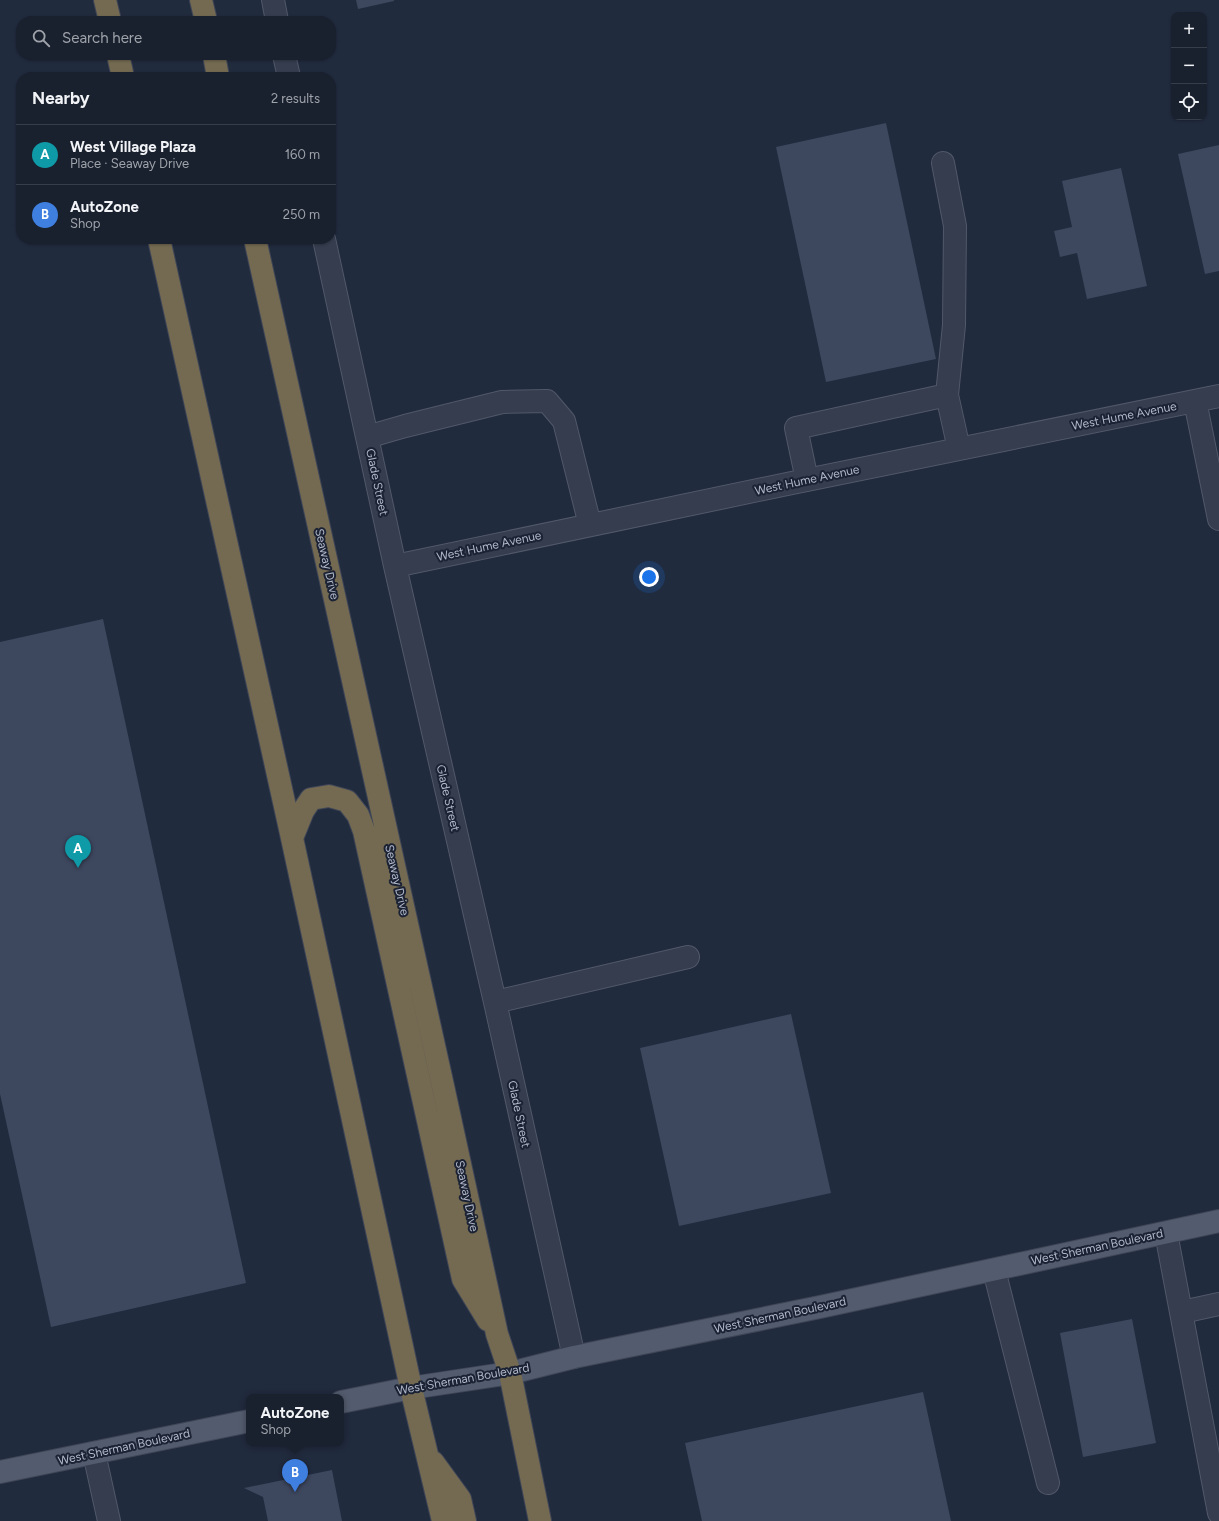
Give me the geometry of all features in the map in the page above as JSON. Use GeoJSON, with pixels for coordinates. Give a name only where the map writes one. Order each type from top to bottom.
{"type":"FeatureCollection","features":[{"type":"Feature","properties":{"kind":"highway"},"geometry":{"type":"LineString","coordinates":[[105,0],[109,16]]}},
{"type":"Feature","properties":{"kind":"highway"},"geometry":{"type":"LineString","coordinates":[[201,0],[205,16]]}},
{"type":"Feature","properties":{"kind":"highway"},"geometry":{"type":"LineString","coordinates":[[119,60],[121,72]]}},
{"type":"Feature","properties":{"kind":"highway"},"geometry":{"type":"LineString","coordinates":[[215,60],[217,72]]}},
{"type":"Feature","properties":{"kind":"highway"},"geometry":{"type":"LineString","coordinates":[[160,244],[292,838],[411,1388],[443,1521]]}},
{"type":"Feature","properties":{"kind":"highway","name":"Seaway Drive"},"geometry":{"type":"LineString","coordinates":[[256,244],[442,1078],[497,1334],[510,1373],[540,1521]]}},
{"type":"Feature","properties":{"kind":"highway"},"geometry":{"type":"LineString","coordinates":[[292,838],[303,811],[311,799],[329,796],[347,801],[358,815],[367,847],[463,1279],[497,1334]]}},
{"type":"Feature","properties":{"kind":"highway"},"geometry":{"type":"LineString","coordinates":[[427,1452],[460,1499],[465,1521]]}},
{"type":"Feature","properties":{"kind":"main road","name":"West Sherman Boulevard"},"geometry":{"type":"LineString","coordinates":[[344,1401],[411,1388],[510,1373],[574,1357],[994,1270],[1219,1221]]}},
{"type":"Feature","properties":{"kind":"main road","name":"West Sherman Boulevard"},"geometry":{"type":"LineString","coordinates":[[0,1472],[246,1422]]}},
{"type":"Feature","properties":{"kind":"street"},"geometry":{"type":"LineString","coordinates":[[273,0],[276,16]]}},
{"type":"Feature","properties":{"kind":"street"},"geometry":{"type":"LineString","coordinates":[[285,60],[288,72]]}},
{"type":"Feature","properties":{"kind":"street"},"geometry":{"type":"LineString","coordinates":[[944,163],[955,226],[954,325],[947,395],[959,449]]}},
{"type":"Feature","properties":{"kind":"street","name":"Glade Street"},"geometry":{"type":"LineString","coordinates":[[325,244],[395,566],[495,1002],[574,1357]]}},
{"type":"Feature","properties":{"kind":"street"},"geometry":{"type":"LineString","coordinates":[[807,480],[796,428],[947,395]]}},
{"type":"Feature","properties":{"kind":"street","name":"West Hume Avenue"},"geometry":{"type":"LineString","coordinates":[[395,566],[1219,396]]}},
{"type":"Feature","properties":{"kind":"street"},"geometry":{"type":"LineString","coordinates":[[367,437],[502,402],[547,401],[564,421],[590,525]]}},
{"type":"Feature","properties":{"kind":"street"},"geometry":{"type":"LineString","coordinates":[[1196,401],[1219,520]]}},
{"type":"Feature","properties":{"kind":"street"},"geometry":{"type":"LineString","coordinates":[[495,1002],[688,957]]}},
{"type":"Feature","properties":{"kind":"street"},"geometry":{"type":"LineString","coordinates":[[1166,1233],[1219,1513]]}},
{"type":"Feature","properties":{"kind":"street"},"geometry":{"type":"LineString","coordinates":[[994,1270],[1048,1483]]}},
{"type":"Feature","properties":{"kind":"street"},"geometry":{"type":"LineString","coordinates":[[1182,1312],[1219,1304]]}},
{"type":"Feature","properties":{"kind":"street"},"geometry":{"type":"LineString","coordinates":[[94,1453],[109,1521]]}},
{"type":"Feature","properties":{"kind":"building"},"geometry":{"type":"Polygon","coordinates":[[[356,0],[394,0],[394,1],[358,9],[356,0]]]}},
{"type":"Feature","properties":{"kind":"building"},"geometry":{"type":"Polygon","coordinates":[[[886,123],[936,359],[826,382],[776,147],[886,123]]]}},
{"type":"Feature","properties":{"kind":"building"},"geometry":{"type":"Polygon","coordinates":[[[1219,145],[1219,271],[1205,274],[1178,154],[1219,145]]]}},
{"type":"Feature","properties":{"kind":"building"},"geometry":{"type":"Polygon","coordinates":[[[1121,168],[1147,286],[1087,299],[1077,253],[1060,257],[1054,231],[1072,227],[1062,181],[1121,168]]]}},
{"type":"Feature","properties":{"kind":"building"},"geometry":{"type":"Polygon","coordinates":[[[103,619],[246,1283],[51,1327],[0,1094],[0,642],[103,619]]]}},
{"type":"Feature","properties":{"kind":"building"},"geometry":{"type":"Polygon","coordinates":[[[791,1014],[831,1193],[679,1226],[640,1048],[791,1014]]]}},
{"type":"Feature","properties":{"kind":"building"},"geometry":{"type":"Polygon","coordinates":[[[1132,1319],[1156,1443],[1083,1457],[1060,1333],[1132,1319]]]}},
{"type":"Feature","properties":{"kind":"building"},"geometry":{"type":"Polygon","coordinates":[[[923,1392],[951,1521],[702,1521],[685,1443],[923,1392]]]}},
{"type":"Feature","properties":{"kind":"building"},"geometry":{"type":"Polygon","coordinates":[[[332,1470],[342,1521],[268,1521],[263,1497],[244,1488],[332,1470]]]}},
{"type":"Feature","properties":{"kind":"place","name":"West Village Plaza"},"geometry":{"type":"Point","coordinates":[78,868]}},
{"type":"Feature","properties":{"kind":"place","name":"AutoZone"},"geometry":{"type":"Point","coordinates":[295,1492]}}]}
